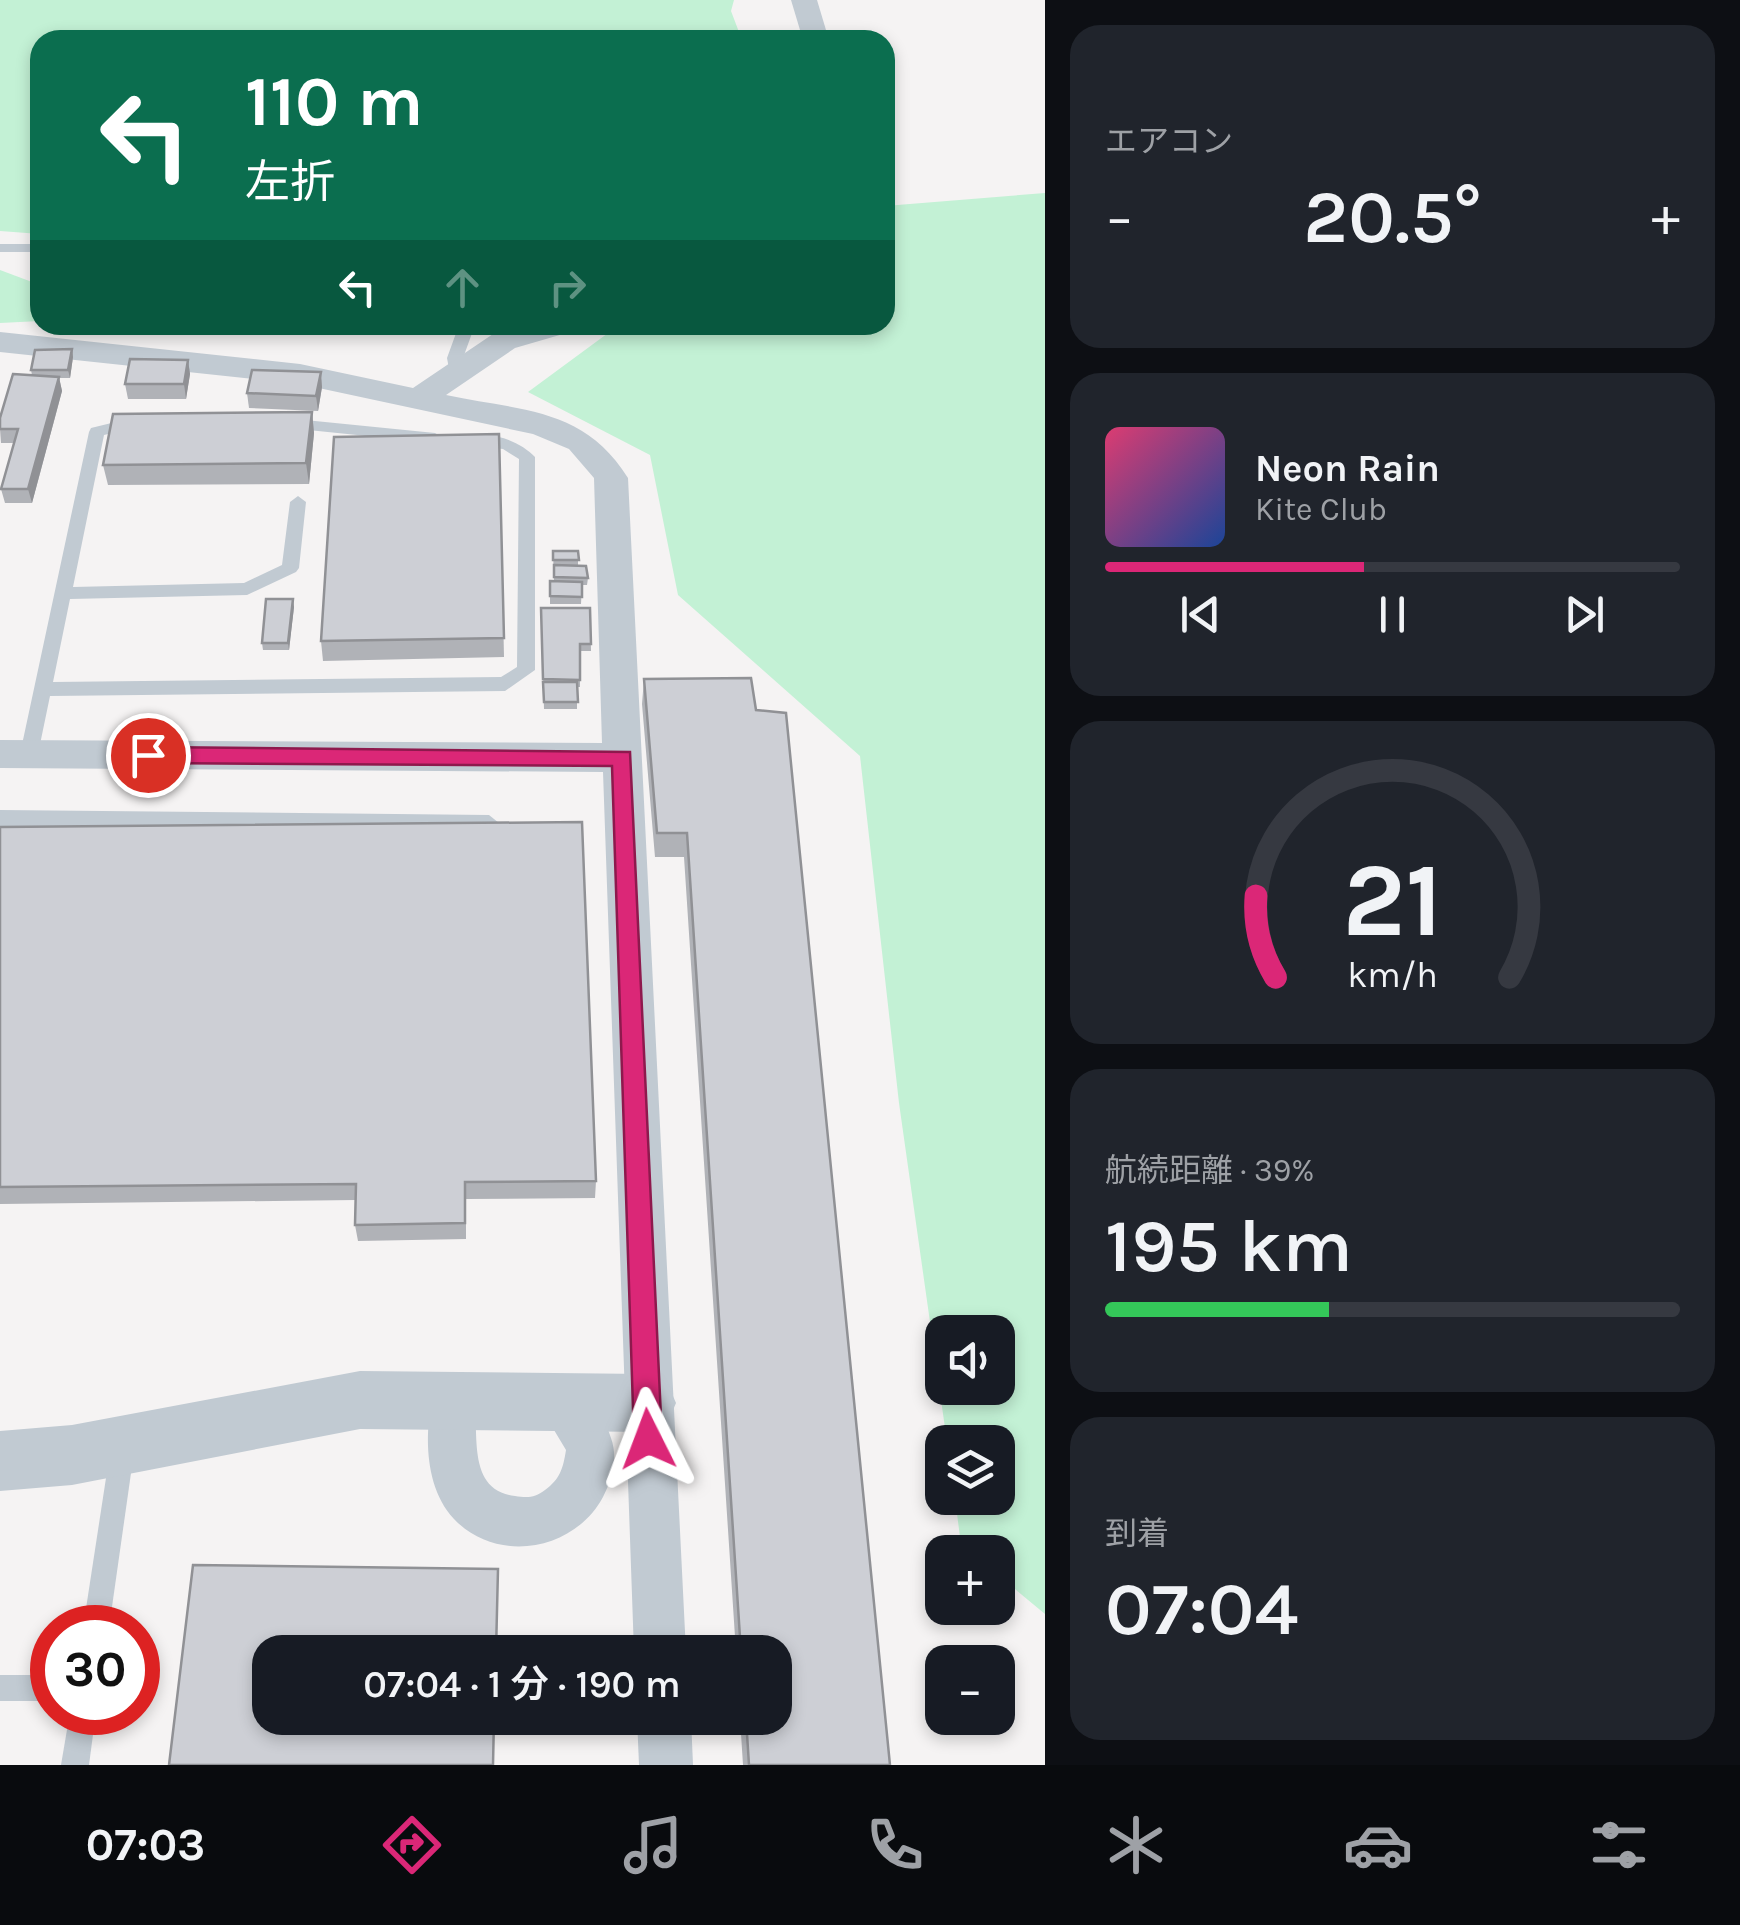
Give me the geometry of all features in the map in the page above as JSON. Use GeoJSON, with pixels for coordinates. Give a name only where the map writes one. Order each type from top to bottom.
{"type":"FeatureCollection","features":[{"type":"Feature","properties":{"kind":"street"},"geometry":{"type":"LineString","coordinates":[[804,0],[813,30]]}},
{"type":"Feature","properties":{"kind":"street"},"geometry":{"type":"LineString","coordinates":[[418,399],[504,341],[525,335]]}},
{"type":"Feature","properties":{"kind":"street"},"geometry":{"type":"LineString","coordinates":[[0,342],[300,374],[418,399],[566,432],[592,446],[611,478],[646,1403],[659,1635]]}},
{"type":"Feature","properties":{"kind":"street"},"geometry":{"type":"LineString","coordinates":[[15,754],[622,758]]}},
{"type":"Feature","properties":{"kind":"street"},"geometry":{"type":"LineString","coordinates":[[453,1398],[454,1468],[460,1485],[485,1512],[506,1521],[530,1523],[570,1505],[591,1467],[586,1432],[575,1412],[560,1400]]}},
{"type":"Feature","properties":{"kind":"street"},"geometry":{"type":"LineString","coordinates":[[0,1461],[72,1455],[360,1400],[646,1403]]}},
{"type":"Feature","properties":{"kind":"street"},"geometry":{"type":"LineString","coordinates":[[665,1735],[666,1765]]}},
{"type":"Feature","properties":{"kind":"lane"},"geometry":{"type":"LineString","coordinates":[[0,248],[30,248]]}},
{"type":"Feature","properties":{"kind":"lane"},"geometry":{"type":"LineString","coordinates":[[458,374],[456,358],[464,335]]}},
{"type":"Feature","properties":{"kind":"lane"},"geometry":{"type":"LineString","coordinates":[[15,754],[42,688],[98,432],[122,422],[161,422]]}},
{"type":"Feature","properties":{"kind":"lane"},"geometry":{"type":"LineString","coordinates":[[42,688],[505,684],[526,670],[526,457],[507,444],[315,424],[257,423]]}},
{"type":"Feature","properties":{"kind":"lane"},"geometry":{"type":"LineString","coordinates":[[62,593],[247,589],[290,568],[298,502]]}},
{"type":"Feature","properties":{"kind":"lane"},"geometry":{"type":"LineString","coordinates":[[0,818],[512,823]]}},
{"type":"Feature","properties":{"kind":"lane"},"geometry":{"type":"LineString","coordinates":[[100,1605],[124,1444]]}},
{"type":"Feature","properties":{"kind":"lane"},"geometry":{"type":"LineString","coordinates":[[0,1688],[30,1688]]}},
{"type":"Feature","properties":{"kind":"lane"},"geometry":{"type":"LineString","coordinates":[[75,1765],[80,1735]]}},
{"type":"Feature","properties":{"kind":"green space"},"geometry":{"type":"Polygon","coordinates":[[[0,0],[734,0],[731,11],[738,30],[30,30],[30,233],[0,231],[0,0]]]}},
{"type":"Feature","properties":{"kind":"green space"},"geometry":{"type":"Polygon","coordinates":[[[1045,193],[1045,1614],[1015,1589],[1015,1535],[960,1535],[957,1515],[1015,1515],[1015,1425],[945,1425],[942,1405],[1015,1405],[1015,1315],[929,1315],[899,1103],[860,756],[678,595],[650,455],[528,392],[605,335],[895,335],[895,205],[1045,193]]]}},
{"type":"Feature","properties":{"kind":"green space"},"geometry":{"type":"Polygon","coordinates":[[[0,270],[30,281],[30,322],[0,323],[0,270]]]}},
{"type":"Feature","properties":{"kind":"building"},"geometry":{"type":"Polygon","coordinates":[[[72,349],[68,370],[31,370],[35,350],[72,349]]]}},
{"type":"Feature","properties":{"kind":"building"},"geometry":{"type":"Polygon","coordinates":[[[130,359],[188,360],[184,384],[125,384],[130,359]]]}},
{"type":"Feature","properties":{"kind":"building"},"geometry":{"type":"Polygon","coordinates":[[[252,370],[321,372],[316,396],[247,393],[252,370]]]}},
{"type":"Feature","properties":{"kind":"building"},"geometry":{"type":"Polygon","coordinates":[[[13,374],[59,377],[28,489],[1,489],[18,429],[0,429],[13,374]]]}},
{"type":"Feature","properties":{"kind":"building"},"geometry":{"type":"Polygon","coordinates":[[[312,412],[306,463],[103,465],[113,414],[312,412]]]}},
{"type":"Feature","properties":{"kind":"building"},"geometry":{"type":"Polygon","coordinates":[[[499,434],[504,638],[321,641],[334,437],[499,434]]]}},
{"type":"Feature","properties":{"kind":"building"},"geometry":{"type":"Polygon","coordinates":[[[553,551],[578,551],[579,560],[553,560],[553,551]]]}},
{"type":"Feature","properties":{"kind":"building"},"geometry":{"type":"Polygon","coordinates":[[[554,565],[586,566],[588,578],[554,577],[554,565]]]}},
{"type":"Feature","properties":{"kind":"building"},"geometry":{"type":"Polygon","coordinates":[[[550,581],[582,582],[582,597],[550,596],[550,581]]]}},
{"type":"Feature","properties":{"kind":"building"},"geometry":{"type":"Polygon","coordinates":[[[266,599],[293,599],[288,643],[262,643],[266,599]]]}},
{"type":"Feature","properties":{"kind":"building"},"geometry":{"type":"Polygon","coordinates":[[[541,608],[590,608],[591,644],[580,644],[580,680],[543,679],[541,608]]]}},
{"type":"Feature","properties":{"kind":"building"},"geometry":{"type":"Polygon","coordinates":[[[751,678],[756,710],[786,713],[890,1765],[749,1765],[747,1735],[792,1735],[792,1635],[740,1635],[687,833],[657,833],[644,679],[751,678]]]}},
{"type":"Feature","properties":{"kind":"building"},"geometry":{"type":"Polygon","coordinates":[[[543,682],[577,682],[578,702],[544,702],[543,682]]]}},
{"type":"Feature","properties":{"kind":"building"},"geometry":{"type":"Polygon","coordinates":[[[582,822],[596,1181],[465,1182],[465,1223],[355,1225],[356,1184],[0,1187],[0,827],[582,822]]]}},
{"type":"Feature","properties":{"kind":"building"},"geometry":{"type":"Polygon","coordinates":[[[193,1565],[498,1569],[496,1635],[252,1635],[252,1735],[494,1735],[493,1765],[169,1765],[193,1565]]]}},
{"type":"Feature","properties":{"kind":"route"},"geometry":{"type":"LineString","coordinates":[[148,755],[622,758],[648,1439]]}}]}
